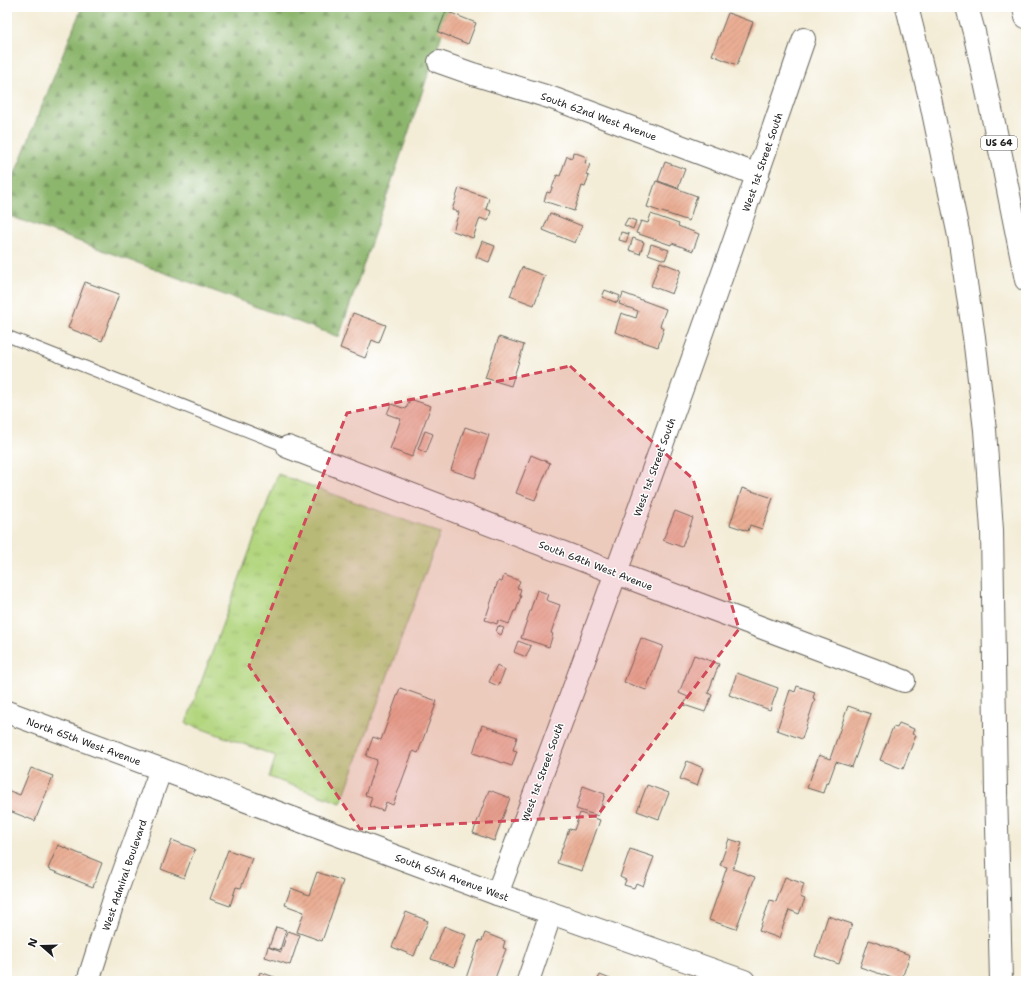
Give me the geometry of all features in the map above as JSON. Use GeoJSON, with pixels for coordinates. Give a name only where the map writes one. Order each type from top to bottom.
{"type":"FeatureCollection","features":[{"type":"Feature","properties":{"kind":"main road"},"geometry":{"type":"LineString","coordinates":[[907,7],[930,98],[959,236],[974,337],[985,430],[992,530],[996,792],[1001,981]]}},
{"type":"Feature","properties":{"kind":"main road","name":"US 64"},"geometry":{"type":"LineString","coordinates":[[967,7],[974,32],[1001,155],[1026,280]]}},
{"type":"Feature","properties":{"kind":"main road"},"geometry":{"type":"LineString","coordinates":[[1024,7],[1026,17]]}},
{"type":"Feature","properties":{"kind":"main road","name":"West 1st Street South"},"geometry":{"type":"LineString","coordinates":[[497,894],[616,573],[758,175],[804,39]]}},
{"type":"Feature","properties":{"kind":"main road","name":"South 62nd West Avenue"},"geometry":{"type":"LineString","coordinates":[[439,62],[552,98],[758,175]]}},
{"type":"Feature","properties":{"kind":"main road","name":"South 64th West Avenue"},"geometry":{"type":"LineString","coordinates":[[288,447],[616,573],[904,681]]}},
{"type":"Feature","properties":{"kind":"main road","name":"North 65th West Avenue"},"geometry":{"type":"LineString","coordinates":[[7,712],[161,769]]}},
{"type":"Feature","properties":{"kind":"main road","name":"South 65th Avenue West"},"geometry":{"type":"LineString","coordinates":[[161,769],[497,894],[744,981]]}},
{"type":"Feature","properties":{"kind":"main road","name":"West Admiral Boulevard"},"geometry":{"type":"LineString","coordinates":[[88,981],[116,893],[161,769]]}},
{"type":"Feature","properties":{"kind":"main road"},"geometry":{"type":"LineString","coordinates":[[528,981],[551,913]]}},
{"type":"Feature","properties":{"kind":"lane"},"geometry":{"type":"LineString","coordinates":[[7,336],[288,447]]}},
{"type":"Feature","properties":{"kind":"highlighted area"},"geometry":{"type":"Polygon","coordinates":[[[570,366],[693,479],[739,629],[597,816],[360,829],[249,666],[347,413],[570,366]]]}},
{"type":"Feature","properties":{"kind":"green space"},"geometry":{"type":"Polygon","coordinates":[[[82,7],[451,7],[339,337],[7,215],[7,193],[82,7]]]}},
{"type":"Feature","properties":{"kind":"green space"},"geometry":{"type":"Polygon","coordinates":[[[278,474],[440,533],[341,803],[269,777],[276,756],[186,723],[278,474]]]}},
{"type":"Feature","properties":{"kind":"building"},"geometry":{"type":"Polygon","coordinates":[[[446,11],[476,23],[468,44],[438,32],[446,11]]]}},
{"type":"Feature","properties":{"kind":"building"},"geometry":{"type":"Polygon","coordinates":[[[728,13],[753,22],[737,65],[712,55],[728,13]]]}},
{"type":"Feature","properties":{"kind":"building"},"geometry":{"type":"Polygon","coordinates":[[[573,152],[587,157],[585,163],[590,164],[586,175],[589,176],[585,187],[582,186],[574,211],[544,201],[547,192],[550,193],[557,175],[560,176],[567,156],[572,158],[573,152]]]}},
{"type":"Feature","properties":{"kind":"building"},"geometry":{"type":"Polygon","coordinates":[[[665,162],[685,169],[678,188],[658,181],[665,162]]]}},
{"type":"Feature","properties":{"kind":"building"},"geometry":{"type":"Polygon","coordinates":[[[656,181],[697,196],[689,221],[647,207],[656,181]]]}},
{"type":"Feature","properties":{"kind":"building"},"geometry":{"type":"Polygon","coordinates":[[[459,188],[489,198],[486,209],[491,211],[488,221],[480,218],[473,238],[453,231],[459,212],[452,210],[459,188]]]}},
{"type":"Feature","properties":{"kind":"building"},"geometry":{"type":"Polygon","coordinates":[[[550,213],[582,226],[575,243],[543,230],[550,213]]]}},
{"type":"Feature","properties":{"kind":"building"},"geometry":{"type":"Polygon","coordinates":[[[651,214],[679,224],[678,226],[699,234],[693,251],[672,243],[671,245],[636,233],[641,221],[648,223],[651,214]]]}},
{"type":"Feature","properties":{"kind":"building"},"geometry":{"type":"Polygon","coordinates":[[[628,218],[636,221],[633,229],[624,225],[628,218]]]}},
{"type":"Feature","properties":{"kind":"building"},"geometry":{"type":"Polygon","coordinates":[[[621,232],[629,234],[626,242],[619,240],[621,232]]]}},
{"type":"Feature","properties":{"kind":"building"},"geometry":{"type":"Polygon","coordinates":[[[633,238],[644,242],[640,254],[629,250],[633,238]]]}},
{"type":"Feature","properties":{"kind":"building"},"geometry":{"type":"Polygon","coordinates":[[[482,241],[495,246],[489,262],[476,257],[482,241]]]}},
{"type":"Feature","properties":{"kind":"building"},"geometry":{"type":"Polygon","coordinates":[[[651,244],[669,250],[665,260],[648,254],[651,244]]]}},
{"type":"Feature","properties":{"kind":"building"},"geometry":{"type":"Polygon","coordinates":[[[660,262],[681,270],[672,294],[651,286],[660,262]]]}},
{"type":"Feature","properties":{"kind":"building"},"geometry":{"type":"Polygon","coordinates":[[[522,267],[545,276],[534,305],[510,296],[522,267]]]}},
{"type":"Feature","properties":{"kind":"building"},"geometry":{"type":"Polygon","coordinates":[[[85,282],[119,294],[102,341],[68,328],[85,282]]]}},
{"type":"Feature","properties":{"kind":"building"},"geometry":{"type":"Polygon","coordinates":[[[605,290],[620,296],[617,303],[602,297],[605,290]]]}},
{"type":"Feature","properties":{"kind":"building"},"geometry":{"type":"Polygon","coordinates":[[[623,293],[666,309],[660,326],[664,328],[658,347],[615,332],[621,313],[636,318],[638,311],[619,304],[623,293]]]}},
{"type":"Feature","properties":{"kind":"building"},"geometry":{"type":"Polygon","coordinates":[[[353,313],[386,325],[379,343],[372,340],[365,358],[340,348],[353,313]]]}},
{"type":"Feature","properties":{"kind":"building"},"geometry":{"type":"Polygon","coordinates":[[[499,337],[524,345],[511,386],[485,378],[499,337]]]}},
{"type":"Feature","properties":{"kind":"building"},"geometry":{"type":"Polygon","coordinates":[[[410,399],[431,406],[412,457],[390,449],[401,419],[387,414],[391,404],[406,409],[410,399]]]}},
{"type":"Feature","properties":{"kind":"building"},"geometry":{"type":"Polygon","coordinates":[[[465,427],[489,435],[475,478],[451,470],[465,427]]]}},
{"type":"Feature","properties":{"kind":"building"},"geometry":{"type":"Polygon","coordinates":[[[425,431],[433,434],[426,453],[418,449],[425,431]]]}},
{"type":"Feature","properties":{"kind":"building"},"geometry":{"type":"Polygon","coordinates":[[[531,455],[550,463],[535,500],[516,493],[531,455]]]}},
{"type":"Feature","properties":{"kind":"building"},"geometry":{"type":"Polygon","coordinates":[[[742,488],[773,498],[762,529],[750,525],[748,531],[730,525],[742,488]]]}},
{"type":"Feature","properties":{"kind":"building"},"geometry":{"type":"Polygon","coordinates":[[[675,511],[693,518],[682,547],[663,540],[675,511]]]}},
{"type":"Feature","properties":{"kind":"building"},"geometry":{"type":"Polygon","coordinates":[[[504,575],[520,581],[517,588],[521,589],[519,595],[521,596],[516,611],[514,611],[509,624],[498,620],[497,624],[485,620],[498,581],[502,582],[504,575]]]}},
{"type":"Feature","properties":{"kind":"building"},"geometry":{"type":"Polygon","coordinates":[[[537,590],[548,594],[546,600],[560,605],[551,633],[553,634],[549,647],[521,638],[537,590]]]}},
{"type":"Feature","properties":{"kind":"building"},"geometry":{"type":"Polygon","coordinates":[[[498,626],[504,628],[501,635],[496,632],[498,626]]]}},
{"type":"Feature","properties":{"kind":"building"},"geometry":{"type":"Polygon","coordinates":[[[641,638],[663,646],[646,690],[624,682],[641,638]]]}},
{"type":"Feature","properties":{"kind":"building"},"geometry":{"type":"Polygon","coordinates":[[[518,641],[531,646],[526,657],[514,652],[518,641]]]}},
{"type":"Feature","properties":{"kind":"building"},"geometry":{"type":"Polygon","coordinates":[[[694,655],[719,664],[708,693],[712,695],[705,712],[684,705],[688,697],[679,693],[694,655]]]}},
{"type":"Feature","properties":{"kind":"building"},"geometry":{"type":"Polygon","coordinates":[[[497,665],[505,670],[498,686],[489,682],[497,665]]]}},
{"type":"Feature","properties":{"kind":"building"},"geometry":{"type":"Polygon","coordinates":[[[737,673],[778,688],[770,710],[729,695],[737,673]]]}},
{"type":"Feature","properties":{"kind":"building"},"geometry":{"type":"Polygon","coordinates":[[[797,686],[815,692],[813,698],[815,699],[802,739],[777,730],[790,690],[795,692],[797,686]]]}},
{"type":"Feature","properties":{"kind":"building"},"geometry":{"type":"Polygon","coordinates":[[[400,688],[437,701],[418,753],[413,751],[393,805],[386,802],[383,811],[369,806],[372,797],[365,795],[377,760],[366,756],[373,737],[381,740],[400,688]]]}},
{"type":"Feature","properties":{"kind":"building"},"geometry":{"type":"Polygon","coordinates":[[[848,706],[871,714],[852,767],[836,762],[823,793],[807,788],[819,755],[830,759],[848,706]]]}},
{"type":"Feature","properties":{"kind":"building"},"geometry":{"type":"Polygon","coordinates":[[[899,723],[914,729],[912,734],[916,735],[903,769],[880,760],[893,727],[897,728],[899,723]]]}},
{"type":"Feature","properties":{"kind":"building"},"geometry":{"type":"Polygon","coordinates":[[[482,725],[517,737],[513,750],[517,751],[512,766],[473,753],[482,725]]]}},
{"type":"Feature","properties":{"kind":"building"},"geometry":{"type":"Polygon","coordinates":[[[687,761],[703,768],[697,786],[680,779],[687,761]]]}},
{"type":"Feature","properties":{"kind":"building"},"geometry":{"type":"Polygon","coordinates":[[[31,768],[53,776],[35,821],[7,810],[7,790],[20,795],[31,768]]]}},
{"type":"Feature","properties":{"kind":"building"},"geometry":{"type":"Polygon","coordinates":[[[647,785],[669,793],[659,819],[637,811],[647,785]]]}},
{"type":"Feature","properties":{"kind":"building"},"geometry":{"type":"Polygon","coordinates":[[[583,786],[605,794],[598,816],[576,809],[583,786]]]}},
{"type":"Feature","properties":{"kind":"building"},"geometry":{"type":"Polygon","coordinates":[[[489,790],[510,798],[494,841],[473,833],[489,790]]]}},
{"type":"Feature","properties":{"kind":"building"},"geometry":{"type":"Polygon","coordinates":[[[580,813],[600,820],[582,871],[557,863],[569,829],[574,830],[580,813]]]}},
{"type":"Feature","properties":{"kind":"building"},"geometry":{"type":"Polygon","coordinates":[[[729,839],[742,843],[733,869],[755,877],[736,929],[709,920],[727,867],[720,865],[729,839]]]}},
{"type":"Feature","properties":{"kind":"building"},"geometry":{"type":"Polygon","coordinates":[[[172,840],[195,849],[184,878],[161,869],[172,840]]]}},
{"type":"Feature","properties":{"kind":"building"},"geometry":{"type":"Polygon","coordinates":[[[58,845],[102,863],[93,887],[48,869],[58,845]]]}},
{"type":"Feature","properties":{"kind":"building"},"geometry":{"type":"Polygon","coordinates":[[[630,849],[654,857],[643,886],[636,883],[634,888],[624,885],[626,880],[620,877],[630,849]]]}},
{"type":"Feature","properties":{"kind":"building"},"geometry":{"type":"Polygon","coordinates":[[[228,850],[252,858],[241,888],[236,887],[230,906],[210,899],[228,850]]]}},
{"type":"Feature","properties":{"kind":"building"},"geometry":{"type":"Polygon","coordinates":[[[317,872],[343,881],[322,941],[297,932],[304,912],[285,905],[291,888],[309,895],[317,872]]]}},
{"type":"Feature","properties":{"kind":"building"},"geometry":{"type":"Polygon","coordinates":[[[785,877],[804,884],[800,897],[805,899],[799,914],[789,910],[779,938],[759,931],[770,900],[776,902],[785,877]]]}},
{"type":"Feature","properties":{"kind":"building"},"geometry":{"type":"Polygon","coordinates":[[[406,912],[428,921],[414,956],[392,947],[406,912]]]}},
{"type":"Feature","properties":{"kind":"building"},"geometry":{"type":"Polygon","coordinates":[[[828,916],[852,924],[839,964],[815,956],[828,916]]]}},
{"type":"Feature","properties":{"kind":"building"},"geometry":{"type":"Polygon","coordinates":[[[444,926],[466,935],[454,967],[431,959],[444,926]]]}},
{"type":"Feature","properties":{"kind":"building"},"geometry":{"type":"Polygon","coordinates":[[[276,927],[286,930],[280,950],[269,947],[276,927]]]}},
{"type":"Feature","properties":{"kind":"building"},"geometry":{"type":"Polygon","coordinates":[[[288,931],[300,935],[290,965],[265,957],[268,947],[281,952],[288,931]]]}},
{"type":"Feature","properties":{"kind":"building"},"geometry":{"type":"Polygon","coordinates":[[[485,933],[505,941],[503,948],[506,949],[494,981],[465,981],[479,940],[482,941],[485,933]]]}},
{"type":"Feature","properties":{"kind":"building"},"geometry":{"type":"Polygon","coordinates":[[[869,940],[910,955],[901,981],[860,967],[869,940]]]}},
{"type":"Feature","properties":{"kind":"building"},"geometry":{"type":"Polygon","coordinates":[[[260,972],[280,979],[279,981],[257,981],[260,972]]]}},
{"type":"Feature","properties":{"kind":"building"},"geometry":{"type":"Polygon","coordinates":[[[600,975],[615,981],[597,981],[600,975]]]}}]}
